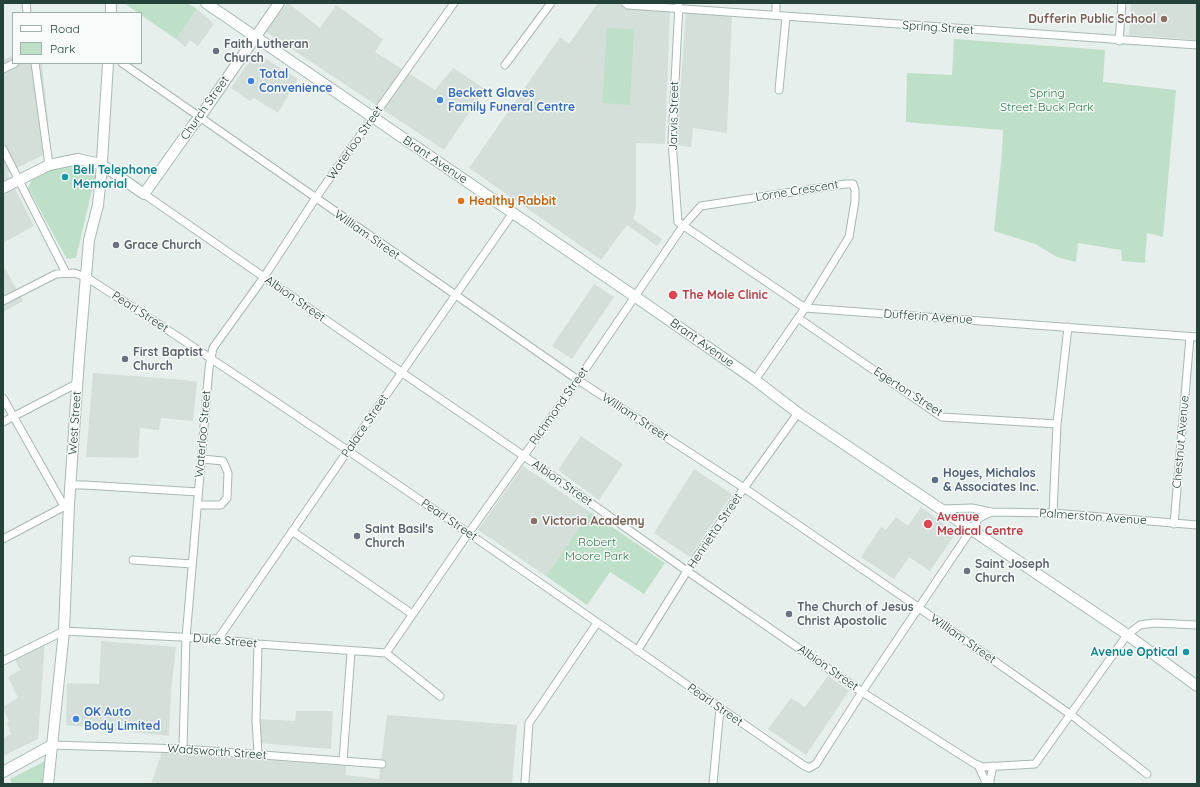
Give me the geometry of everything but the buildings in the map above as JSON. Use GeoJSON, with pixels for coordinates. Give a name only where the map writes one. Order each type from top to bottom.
{"type":"FeatureCollection","features":[{"type":"Feature","properties":{"kind":"main road","name":"Brant Avenue"},"geometry":{"type":"LineString","coordinates":[[206,3],[512,214],[634,296],[755,380],[798,413],[1127,635],[1197,686]]}},
{"type":"Feature","properties":{"kind":"main road","name":"Church Street"},"geometry":{"type":"LineString","coordinates":[[144,194],[200,117],[279,3]]}},
{"type":"Feature","properties":{"kind":"main road","name":"West Street"},"geometry":{"type":"LineString","coordinates":[[48,784],[64,631],[66,505],[71,485],[89,240],[98,205],[101,177],[108,64]]}},
{"type":"Feature","properties":{"kind":"main road"},"geometry":{"type":"LineString","coordinates":[[3,188],[49,165],[78,159],[101,164]]}},
{"type":"Feature","properties":{"kind":"main road","name":"Albion Street"},"geometry":{"type":"LineString","coordinates":[[101,164],[144,194]]}},
{"type":"Feature","properties":{"kind":"main road"},"geometry":{"type":"LineString","coordinates":[[3,772],[52,745]]}},
{"type":"Feature","properties":{"kind":"street","name":"Waterloo Street"},"geometry":{"type":"LineString","coordinates":[[183,749],[186,638],[209,368],[213,348],[264,277],[315,199],[454,3]]}},
{"type":"Feature","properties":{"kind":"street"},"geometry":{"type":"LineString","coordinates":[[505,65],[551,3]]}},
{"type":"Feature","properties":{"kind":"street","name":"Spring Street"},"geometry":{"type":"LineString","coordinates":[[625,3],[628,5],[678,6],[786,17],[1119,41],[1197,45]]}},
{"type":"Feature","properties":{"kind":"street"},"geometry":{"type":"LineString","coordinates":[[776,3],[776,15]]}},
{"type":"Feature","properties":{"kind":"street"},"geometry":{"type":"LineString","coordinates":[[1119,41],[1122,3]]}},
{"type":"Feature","properties":{"kind":"street","name":"Jarvis Street"},"geometry":{"type":"LineString","coordinates":[[678,6],[672,141],[678,222],[683,226]]}},
{"type":"Feature","properties":{"kind":"street"},"geometry":{"type":"LineString","coordinates":[[779,90],[786,17]]}},
{"type":"Feature","properties":{"kind":"street"},"geometry":{"type":"LineString","coordinates":[[3,69],[13,64]]}},
{"type":"Feature","properties":{"kind":"street"},"geometry":{"type":"LineString","coordinates":[[35,64],[49,165]]}},
{"type":"Feature","properties":{"kind":"street","name":"William Street"},"geometry":{"type":"LineString","coordinates":[[123,64],[315,199],[578,380],[744,488],[919,608],[1072,716],[1147,774]]}},
{"type":"Feature","properties":{"kind":"street"},"geometry":{"type":"LineString","coordinates":[[3,149],[66,272],[56,274],[3,301]]}},
{"type":"Feature","properties":{"kind":"street","name":"Lorne Crescent"},"geometry":{"type":"LineString","coordinates":[[634,296],[683,226],[702,206],[853,184],[855,190],[855,201],[849,237],[805,308],[755,380]]}},
{"type":"Feature","properties":{"kind":"street","name":"Albion Street"},"geometry":{"type":"LineString","coordinates":[[144,194],[400,372],[524,456],[862,692],[978,765],[983,767],[1035,764],[1072,716]]}},
{"type":"Feature","properties":{"kind":"street","name":"Palace Street"},"geometry":{"type":"LineString","coordinates":[[218,639],[348,451],[400,372],[512,214]]}},
{"type":"Feature","properties":{"kind":"street","name":"Dufferin Avenue"},"geometry":{"type":"LineString","coordinates":[[683,226],[805,308],[1194,337]]}},
{"type":"Feature","properties":{"kind":"street","name":"Pearl Street"},"geometry":{"type":"LineString","coordinates":[[66,272],[86,277],[211,358],[803,765],[809,768],[816,764],[862,692]]}},
{"type":"Feature","properties":{"kind":"street","name":"Richmond Street"},"geometry":{"type":"LineString","coordinates":[[386,653],[468,534],[578,380],[634,296]]}},
{"type":"Feature","properties":{"kind":"street","name":"Egerton Street"},"geometry":{"type":"LineString","coordinates":[[798,318],[942,417],[1057,424]]}},
{"type":"Feature","properties":{"kind":"street"},"geometry":{"type":"LineString","coordinates":[[1053,514],[1057,424],[1068,327]]}},
{"type":"Feature","properties":{"kind":"street","name":"Chestnut Avenue"},"geometry":{"type":"LineString","coordinates":[[1174,524],[1194,337]]}},
{"type":"Feature","properties":{"kind":"street"},"geometry":{"type":"LineString","coordinates":[[3,422],[78,383]]}},
{"type":"Feature","properties":{"kind":"street"},"geometry":{"type":"LineString","coordinates":[[3,398],[66,505],[3,539]]}},
{"type":"Feature","properties":{"kind":"street","name":"Henrietta Street"},"geometry":{"type":"LineString","coordinates":[[638,651],[687,571],[798,413]]}},
{"type":"Feature","properties":{"kind":"street"},"geometry":{"type":"LineString","coordinates":[[197,505],[221,505],[227,498],[228,473],[223,461],[202,459]]}},
{"type":"Feature","properties":{"kind":"street"},"geometry":{"type":"LineString","coordinates":[[71,485],[198,492]]}},
{"type":"Feature","properties":{"kind":"street","name":"Palmerston Avenue"},"geometry":{"type":"LineString","coordinates":[[942,509],[972,508],[991,512],[1053,514],[1197,526]]}},
{"type":"Feature","properties":{"kind":"street"},"geometry":{"type":"LineString","coordinates":[[862,692],[979,518],[991,512]]}},
{"type":"Feature","properties":{"kind":"street"},"geometry":{"type":"LineString","coordinates":[[292,531],[412,614]]}},
{"type":"Feature","properties":{"kind":"street"},"geometry":{"type":"LineString","coordinates":[[133,560],[192,564]]}},
{"type":"Feature","properties":{"kind":"street"},"geometry":{"type":"LineString","coordinates":[[525,782],[529,723],[597,623]]}},
{"type":"Feature","properties":{"kind":"street"},"geometry":{"type":"LineString","coordinates":[[1072,716],[1127,635],[1140,625],[1154,623],[1197,626]]}},
{"type":"Feature","properties":{"kind":"street"},"geometry":{"type":"LineString","coordinates":[[3,661],[64,631]]}},
{"type":"Feature","properties":{"kind":"street","name":"Duke Street"},"geometry":{"type":"LineString","coordinates":[[64,631],[218,639],[351,652],[386,653]]}},
{"type":"Feature","properties":{"kind":"street"},"geometry":{"type":"LineString","coordinates":[[258,644],[256,719],[258,755]]}},
{"type":"Feature","properties":{"kind":"street"},"geometry":{"type":"LineString","coordinates":[[343,762],[351,652]]}},
{"type":"Feature","properties":{"kind":"street"},"geometry":{"type":"LineString","coordinates":[[386,653],[440,696]]}},
{"type":"Feature","properties":{"kind":"street"},"geometry":{"type":"LineString","coordinates":[[714,784],[720,708]]}},
{"type":"Feature","properties":{"kind":"street","name":"Wadsworth Street"},"geometry":{"type":"LineString","coordinates":[[52,745],[183,749],[382,764]]}},
{"type":"Feature","properties":{"kind":"street"},"geometry":{"type":"LineString","coordinates":[[978,765],[985,780],[985,784]]}},
{"type":"Feature","properties":{"kind":"street"},"geometry":{"type":"LineString","coordinates":[[990,784],[994,766]]}},
{"type":"Feature","properties":{"kind":"shaded area"},"geometry":{"type":"Polygon","coordinates":[[[287,3],[320,28],[336,5],[383,39],[375,52],[435,90],[453,68],[485,89],[444,150],[266,32],[287,3]]]}},
{"type":"Feature","properties":{"kind":"shaded area"},"geometry":{"type":"Polygon","coordinates":[[[598,3],[624,3],[670,10],[665,144],[636,143],[636,209],[633,219],[662,239],[657,246],[627,225],[601,260],[469,168],[560,37],[569,44],[598,3]]]}},
{"type":"Feature","properties":{"kind":"shaded area","name":"Dufferin Public School"},"geometry":{"type":"Polygon","coordinates":[[[1131,3],[1197,3],[1197,40],[1129,35],[1131,3]]]}},
{"type":"Feature","properties":{"kind":"shaded area"},"geometry":{"type":"Polygon","coordinates":[[[197,9],[214,24],[198,46],[190,40],[185,47],[176,39],[197,9]]]}},
{"type":"Feature","properties":{"kind":"shaded area"},"geometry":{"type":"Polygon","coordinates":[[[686,13],[732,16],[727,133],[693,128],[691,147],[676,145],[686,13]]]}},
{"type":"Feature","properties":{"kind":"shaded area"},"geometry":{"type":"Polygon","coordinates":[[[255,52],[298,79],[278,113],[254,98],[250,101],[231,88],[255,52]]]}},
{"type":"Feature","properties":{"kind":"shaded area"},"geometry":{"type":"Polygon","coordinates":[[[12,56],[12,64],[42,64],[51,151],[7,173],[34,226],[3,243],[3,60],[12,56]]]}},
{"type":"Feature","properties":{"kind":"shaded area"},"geometry":{"type":"Polygon","coordinates":[[[3,265],[23,301],[3,312],[3,265]]]}},
{"type":"Feature","properties":{"kind":"shaded area"},"geometry":{"type":"Polygon","coordinates":[[[594,284],[614,297],[572,359],[552,346],[594,284]]]}},
{"type":"Feature","properties":{"kind":"shaded area"},"geometry":{"type":"Polygon","coordinates":[[[93,373],[197,382],[193,421],[161,418],[159,430],[140,428],[138,458],[86,457],[93,373]]]}},
{"type":"Feature","properties":{"kind":"shaded area"},"geometry":{"type":"Polygon","coordinates":[[[581,436],[623,464],[599,500],[558,470],[581,436]]]}},
{"type":"Feature","properties":{"kind":"shaded area","name":"Victoria Academy"},"geometry":{"type":"Polygon","coordinates":[[[523,466],[590,512],[546,576],[478,530],[523,466]]]}},
{"type":"Feature","properties":{"kind":"shaded area"},"geometry":{"type":"Polygon","coordinates":[[[694,469],[732,494],[690,557],[654,533],[694,469]]]}},
{"type":"Feature","properties":{"kind":"shaded area"},"geometry":{"type":"Polygon","coordinates":[[[921,507],[956,533],[930,571],[909,557],[894,579],[861,557],[881,527],[886,530],[896,517],[908,526],[921,507]]]}},
{"type":"Feature","properties":{"kind":"shaded area"},"geometry":{"type":"Polygon","coordinates":[[[45,639],[38,739],[3,756],[3,738],[11,734],[7,723],[9,722],[3,707],[18,698],[8,677],[20,670],[13,656],[45,639]]]}},
{"type":"Feature","properties":{"kind":"shaded area"},"geometry":{"type":"Polygon","coordinates":[[[101,641],[176,647],[171,691],[169,736],[66,725],[67,683],[99,684],[101,641]]]}},
{"type":"Feature","properties":{"kind":"shaded area"},"geometry":{"type":"Polygon","coordinates":[[[828,676],[849,691],[806,755],[768,729],[791,698],[805,707],[828,676]]]}},
{"type":"Feature","properties":{"kind":"shaded area"},"geometry":{"type":"Polygon","coordinates":[[[296,711],[333,711],[331,749],[259,743],[261,719],[295,721],[296,711]]]}},
{"type":"Feature","properties":{"kind":"shaded area"},"geometry":{"type":"Polygon","coordinates":[[[387,715],[517,725],[512,784],[151,784],[162,752],[346,766],[346,775],[379,779],[387,715]]]}},
{"type":"Feature","properties":{"kind":"green space"},"geometry":{"type":"Polygon","coordinates":[[[124,3],[187,3],[197,9],[176,39],[142,16],[142,12],[137,12],[124,3]]]}},
{"type":"Feature","properties":{"kind":"green space"},"geometry":{"type":"Polygon","coordinates":[[[607,28],[634,29],[630,105],[602,103],[607,28]]]}},
{"type":"Feature","properties":{"kind":"green space","name":"Spring Street-Buck Park"},"geometry":{"type":"Polygon","coordinates":[[[954,39],[1105,50],[1103,82],[1176,90],[1163,237],[1147,233],[1145,263],[1122,261],[1121,250],[1078,243],[1076,262],[1057,257],[1035,244],[994,231],[1003,130],[906,122],[907,73],[952,75],[954,39]]]}},
{"type":"Feature","properties":{"kind":"green space"},"geometry":{"type":"Polygon","coordinates":[[[79,164],[96,173],[76,258],[67,259],[28,188],[34,175],[51,168],[79,164]]]}},
{"type":"Feature","properties":{"kind":"green space","name":"Robert Moore Park"},"geometry":{"type":"Polygon","coordinates":[[[590,512],[665,563],[644,594],[610,572],[587,605],[546,576],[590,512]]]}},
{"type":"Feature","properties":{"kind":"green space"},"geometry":{"type":"Polygon","coordinates":[[[45,761],[43,784],[12,784],[10,779],[45,761]]]}},
{"type":"Feature","properties":{"kind":"place","name":"Dufferin Public School"},"geometry":{"type":"Point","coordinates":[1164,19]}},
{"type":"Feature","properties":{"kind":"place","name":"Faith Lutheran Church"},"geometry":{"type":"Point","coordinates":[216,51]}},
{"type":"Feature","properties":{"kind":"place","name":"Total Convenience"},"geometry":{"type":"Point","coordinates":[251,81]}},
{"type":"Feature","properties":{"kind":"place","name":"Beckett Glaves Family Funeral Centre"},"geometry":{"type":"Point","coordinates":[440,100]}},
{"type":"Feature","properties":{"kind":"place","name":"Bell Telephone Memorial"},"geometry":{"type":"Point","coordinates":[65,177]}},
{"type":"Feature","properties":{"kind":"place","name":"Healthy Rabbit"},"geometry":{"type":"Point","coordinates":[461,201]}},
{"type":"Feature","properties":{"kind":"place","name":"Grace Church"},"geometry":{"type":"Point","coordinates":[116,245]}},
{"type":"Feature","properties":{"kind":"place","name":"The Mole Clinic"},"geometry":{"type":"Point","coordinates":[673,295]}},
{"type":"Feature","properties":{"kind":"place","name":"First Baptist Church"},"geometry":{"type":"Point","coordinates":[125,359]}},
{"type":"Feature","properties":{"kind":"place","name":"Hoyes, Michalos & Associates Inc."},"geometry":{"type":"Point","coordinates":[935,480]}},
{"type":"Feature","properties":{"kind":"place","name":"Victoria Academy"},"geometry":{"type":"Point","coordinates":[534,521]}},
{"type":"Feature","properties":{"kind":"place","name":"Avenue Medical Centre"},"geometry":{"type":"Point","coordinates":[928,524]}},
{"type":"Feature","properties":{"kind":"place","name":"Saint Basil's Church"},"geometry":{"type":"Point","coordinates":[357,536]}},
{"type":"Feature","properties":{"kind":"place","name":"Saint Joseph Church"},"geometry":{"type":"Point","coordinates":[967,571]}},
{"type":"Feature","properties":{"kind":"place","name":"The Church of Jesus Christ Apostolic"},"geometry":{"type":"Point","coordinates":[789,614]}},
{"type":"Feature","properties":{"kind":"place","name":"Avenue Optical"},"geometry":{"type":"Point","coordinates":[1186,652]}},
{"type":"Feature","properties":{"kind":"place","name":"OK Auto Body Limited"},"geometry":{"type":"Point","coordinates":[76,719]}}]}
